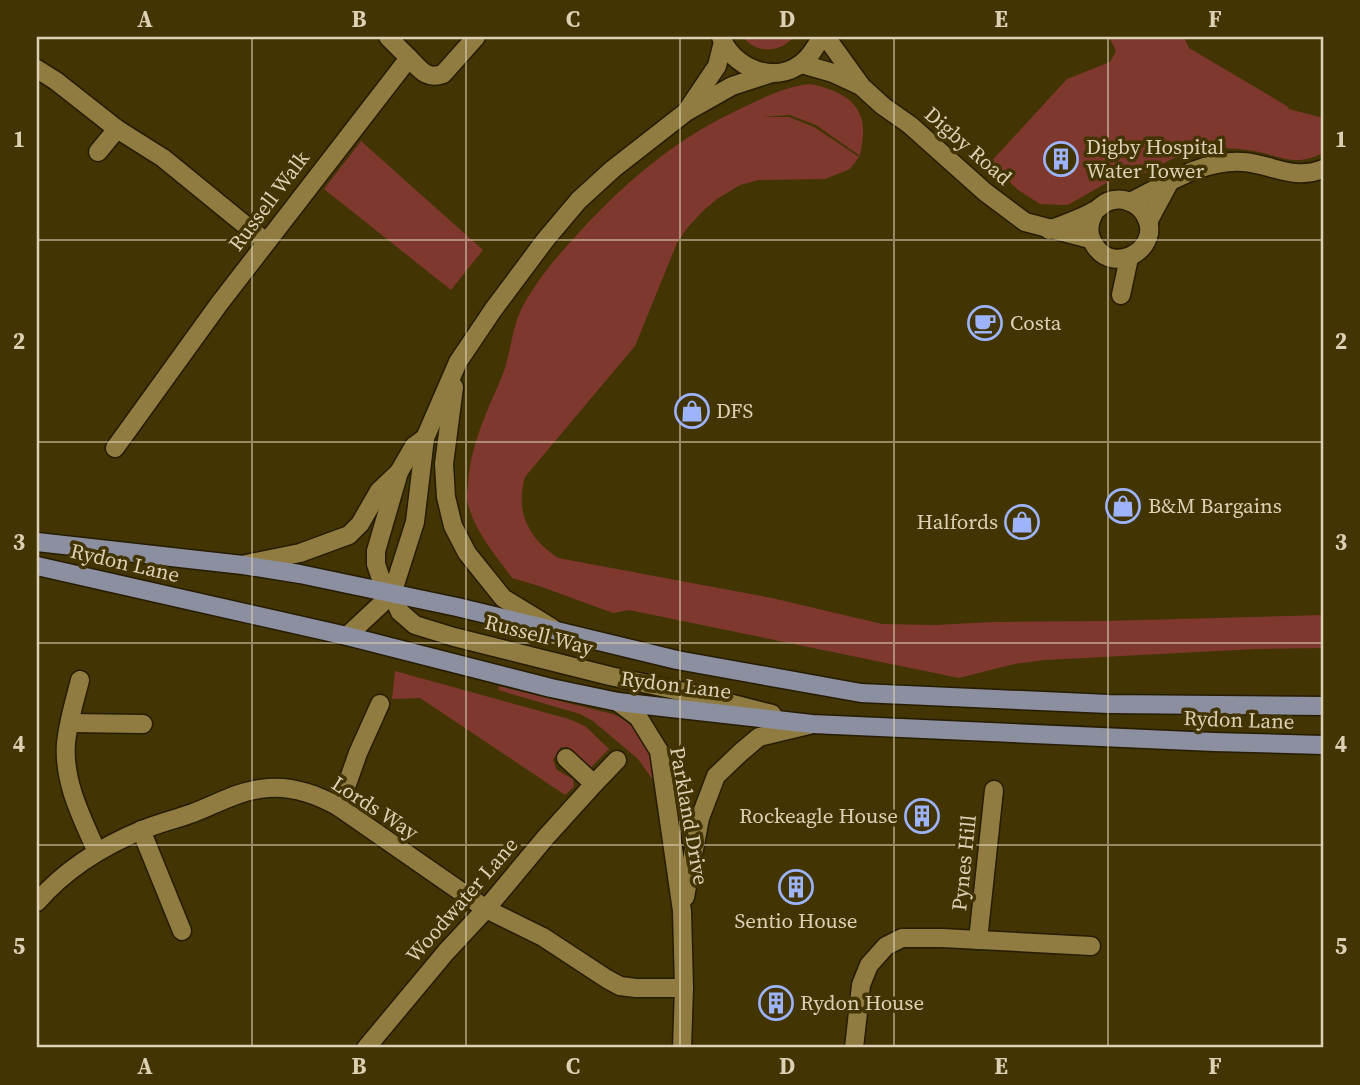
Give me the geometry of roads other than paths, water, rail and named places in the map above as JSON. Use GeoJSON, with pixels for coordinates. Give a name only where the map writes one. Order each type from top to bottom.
{"type":"FeatureCollection","features":[{"type":"Feature","properties":{"kind":"main road","name":"Rydon Lane"},"geometry":{"type":"LineString","coordinates":[[37,542],[300,574],[457,607],[677,660],[861,693],[1110,704],[1323,706]]}},
{"type":"Feature","properties":{"kind":"main road","name":"Rydon Lane"},"geometry":{"type":"LineString","coordinates":[[37,566],[347,636],[551,688],[618,702],[812,724],[1323,745]]}},
{"type":"Feature","properties":{"kind":"street"},"geometry":{"type":"LineString","coordinates":[[388,37],[429,76],[443,74],[476,37]]}},
{"type":"Feature","properties":{"kind":"street"},"geometry":{"type":"LineString","coordinates":[[802,64],[823,37]]}},
{"type":"Feature","properties":{"kind":"street","name":"Digby Road"},"geometry":{"type":"LineString","coordinates":[[823,37],[862,86],[883,106],[910,125],[995,200],[1025,222],[1090,239]]}},
{"type":"Feature","properties":{"kind":"street"},"geometry":{"type":"LineString","coordinates":[[722,39],[732,57],[750,69],[772,73]]}},
{"type":"Feature","properties":{"kind":"street","name":"Russell Way"},"geometry":{"type":"LineString","coordinates":[[686,112],[717,66],[722,39]]}},
{"type":"Feature","properties":{"kind":"street","name":"Russell Walk"},"geometry":{"type":"LineString","coordinates":[[115,448],[219,304],[409,58]]}},
{"type":"Feature","properties":{"kind":"street","name":"Digby Road"},"geometry":{"type":"LineString","coordinates":[[802,64],[833,73],[862,86]]}},
{"type":"Feature","properties":{"kind":"street","name":"Russell Way"},"geometry":{"type":"LineString","coordinates":[[347,636],[392,594],[415,522],[425,438],[458,362],[538,249],[579,200],[613,169],[686,112],[733,86],[802,64]]}},
{"type":"Feature","properties":{"kind":"street"},"geometry":{"type":"LineString","coordinates":[[37,69],[117,129],[163,159],[267,242]]}},
{"type":"Feature","properties":{"kind":"street"},"geometry":{"type":"LineString","coordinates":[[98,152],[117,129]]}},
{"type":"Feature","properties":{"kind":"street"},"geometry":{"type":"LineString","coordinates":[[1130,202],[1213,163],[1243,162],[1290,173],[1313,173],[1323,169]]}},
{"type":"Feature","properties":{"kind":"street"},"geometry":{"type":"LineString","coordinates":[[1148,222],[1169,183]]}},
{"type":"Feature","properties":{"kind":"street"},"geometry":{"type":"LineString","coordinates":[[1049,230],[1095,211],[1106,202],[1118,199],[1130,202],[1145,214],[1149,233],[1142,249],[1121,258],[1098,251],[1090,239],[1089,223],[1095,211]]}},
{"type":"Feature","properties":{"kind":"street","name":"Russell Way"},"geometry":{"type":"LineString","coordinates":[[458,362],[444,464],[446,497],[453,526],[467,554],[503,598],[558,632]]}},
{"type":"Feature","properties":{"kind":"street","name":"Russell Way"},"geometry":{"type":"LineString","coordinates":[[425,438],[414,446],[399,472],[376,551],[376,564],[381,579],[400,612],[415,625],[454,637],[812,724]]}},
{"type":"Feature","properties":{"kind":"street","name":"Russell Way"},"geometry":{"type":"LineString","coordinates":[[243,565],[300,553],[349,536],[360,524],[379,491],[399,472]]}},
{"type":"Feature","properties":{"kind":"street"},"geometry":{"type":"LineString","coordinates":[[80,680],[66,742],[68,774],[81,816],[97,852]]}},
{"type":"Feature","properties":{"kind":"street","name":"Parkland Drive"},"geometry":{"type":"LineString","coordinates":[[618,702],[638,717],[659,751],[682,911],[682,1048]]}},
{"type":"Feature","properties":{"kind":"street"},"geometry":{"type":"LineString","coordinates":[[339,807],[358,753],[380,704]]}},
{"type":"Feature","properties":{"kind":"street"},"geometry":{"type":"LineString","coordinates":[[70,723],[143,724]]}},
{"type":"Feature","properties":{"kind":"street","name":"Parkland Drive"},"geometry":{"type":"LineString","coordinates":[[682,911],[700,818],[716,776],[759,737],[812,724]]}},
{"type":"Feature","properties":{"kind":"street"},"geometry":{"type":"LineString","coordinates":[[566,758],[594,784]]}},
{"type":"Feature","properties":{"kind":"street","name":"Woodwater Lane"},"geometry":{"type":"LineString","coordinates":[[366,1048],[546,837],[617,760]]}},
{"type":"Feature","properties":{"kind":"street","name":"Lords Way"},"geometry":{"type":"LineString","coordinates":[[37,902],[66,875],[97,852],[141,830],[255,789],[271,787],[303,791],[323,797],[486,909],[543,937],[620,986],[684,988]]}},
{"type":"Feature","properties":{"kind":"street","name":"Pynes Hill"},"geometry":{"type":"LineString","coordinates":[[978,940],[994,790]]}},
{"type":"Feature","properties":{"kind":"street"},"geometry":{"type":"LineString","coordinates":[[141,830],[182,931]]}},
{"type":"Feature","properties":{"kind":"street","name":"Pynes Hill"},"geometry":{"type":"LineString","coordinates":[[854,1048],[861,985],[869,965],[886,946],[902,938],[1091,946]]}},
{"type":"Feature","properties":{"kind":"place","name":"Digby Hospital Water Tower"},"geometry":{"type":"Point","coordinates":[1061,159]}},
{"type":"Feature","properties":{"kind":"place","name":"Costa"},"geometry":{"type":"Point","coordinates":[985,323]}},
{"type":"Feature","properties":{"kind":"place","name":"DFS"},"geometry":{"type":"Point","coordinates":[692,411]}},
{"type":"Feature","properties":{"kind":"place","name":"B&M Bargains"},"geometry":{"type":"Point","coordinates":[1123,506]}},
{"type":"Feature","properties":{"kind":"place","name":"Halfords"},"geometry":{"type":"Point","coordinates":[1022,522]}},
{"type":"Feature","properties":{"kind":"place","name":"Rockeagle House"},"geometry":{"type":"Point","coordinates":[922,816]}},
{"type":"Feature","properties":{"kind":"place","name":"Sentio House"},"geometry":{"type":"Point","coordinates":[796,887]}},
{"type":"Feature","properties":{"kind":"place","name":"Rydon House"},"geometry":{"type":"Point","coordinates":[776,1003]}}]}
